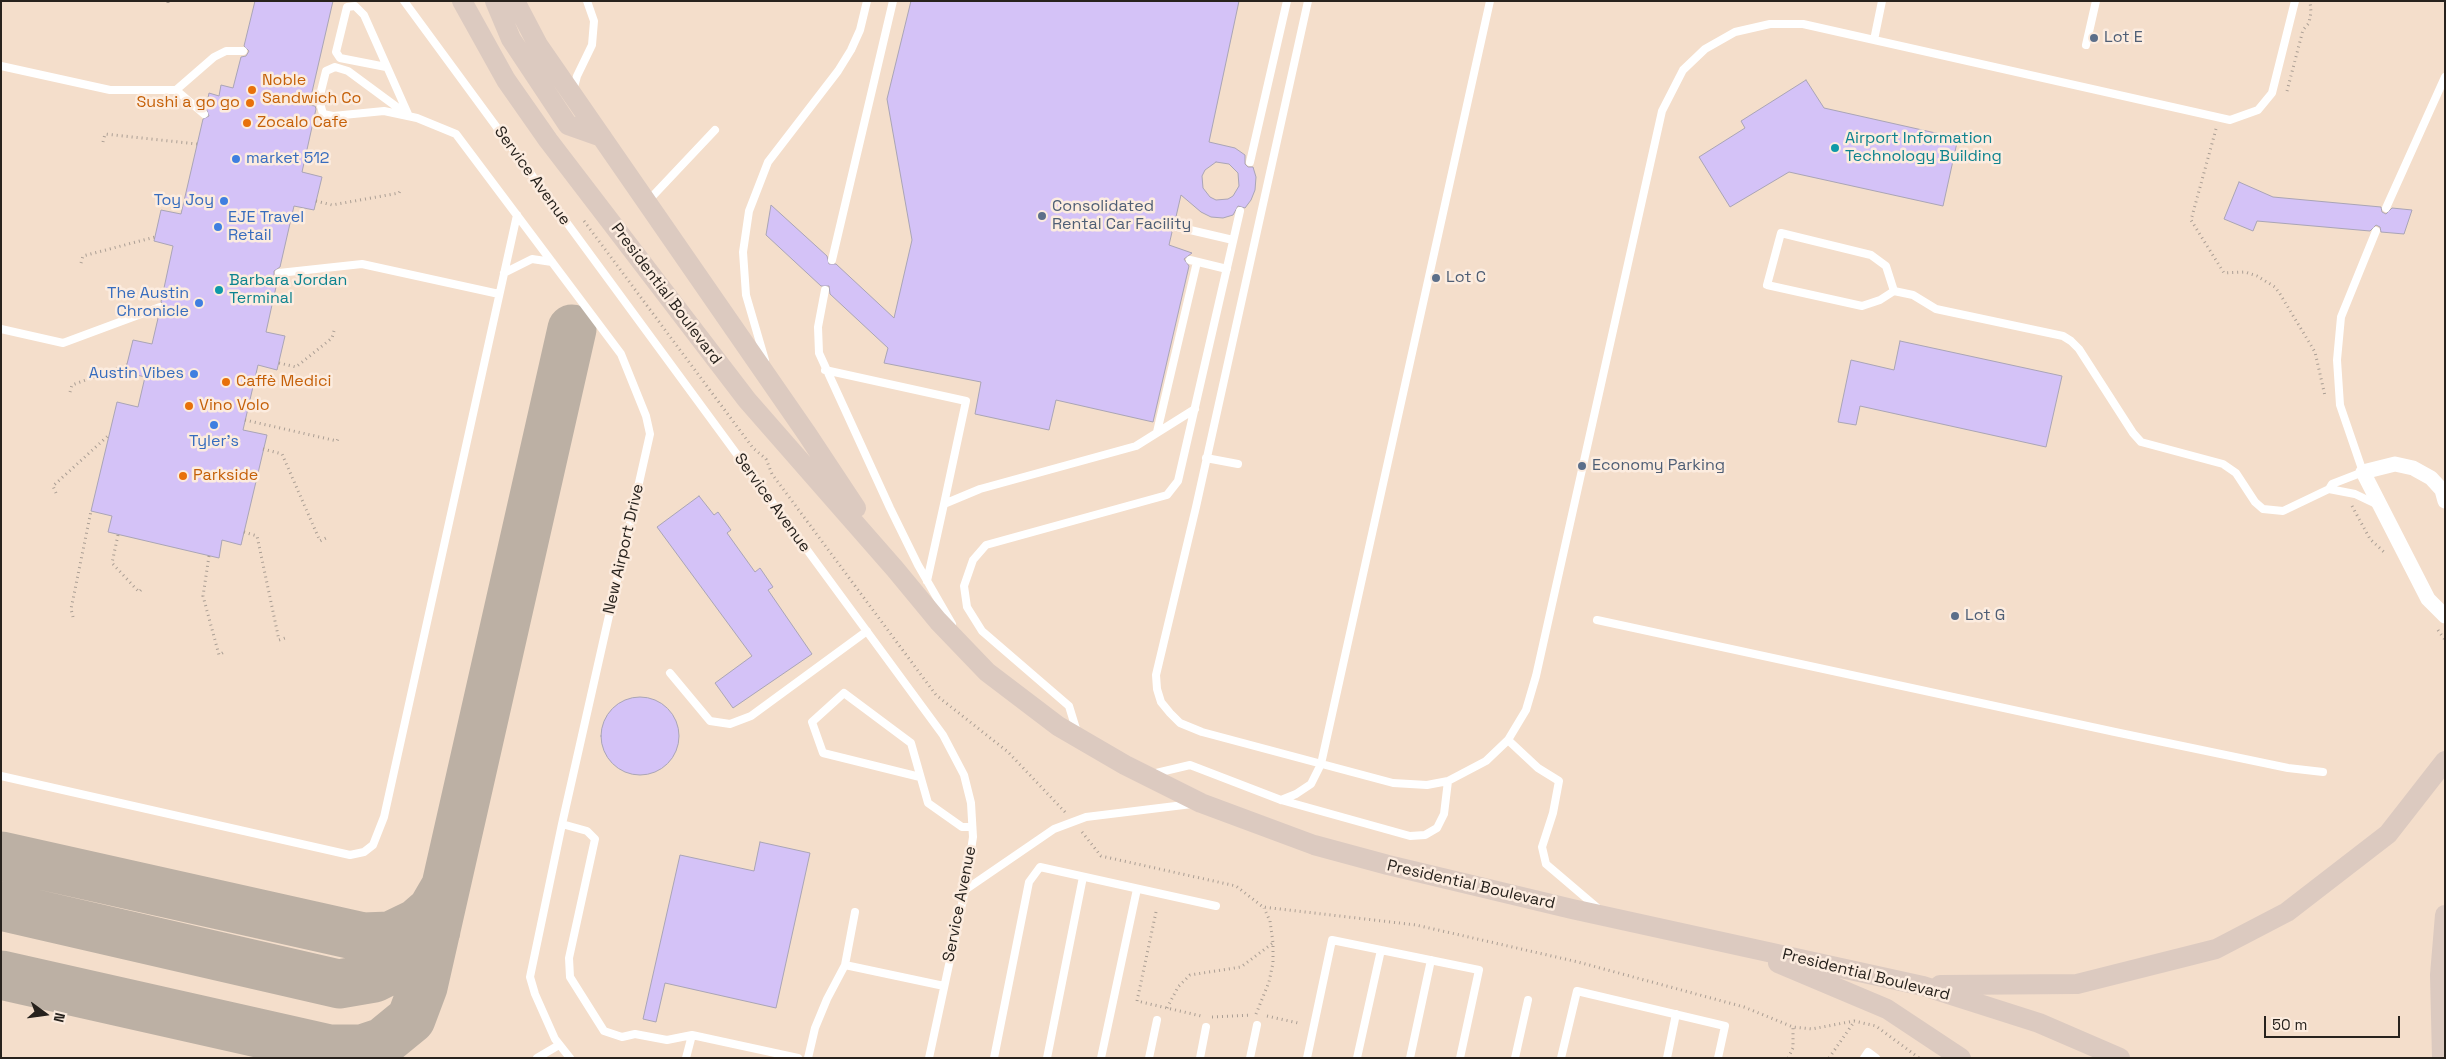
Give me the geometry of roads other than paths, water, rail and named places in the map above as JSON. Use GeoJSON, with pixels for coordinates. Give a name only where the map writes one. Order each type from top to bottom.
{"type":"FeatureCollection","features":[{"type":"Feature","properties":{"kind":"main road","name":"Presidential Boulevard"},"geometry":{"type":"LineString","coordinates":[[462,1],[506,80],[548,140],[623,236],[704,347],[747,400],[895,568],[938,621],[987,672],[1029,706],[1078,738],[1201,803],[1314,845],[1388,865],[1609,917],[1923,986],[2039,1023],[2120,1058]]}},
{"type":"Feature","properties":{"kind":"main road"},"geometry":{"type":"LineString","coordinates":[[474,1],[482,37]]}},
{"type":"Feature","properties":{"kind":"main road"},"geometry":{"type":"LineString","coordinates":[[495,1],[511,39],[568,124],[602,137]]}},
{"type":"Feature","properties":{"kind":"main road","name":"Presidential Boulevard"},"geometry":{"type":"LineString","coordinates":[[515,1],[538,45],[807,434],[895,568]]}},
{"type":"Feature","properties":{"kind":"main road"},"geometry":{"type":"LineString","coordinates":[[1923,986],[2077,984],[2216,949],[2287,912],[2388,834],[2445,762]]}},
{"type":"Feature","properties":{"kind":"main road"},"geometry":{"type":"LineString","coordinates":[[2442,1058],[2440,975],[2445,915]]}},
{"type":"Feature","properties":{"kind":"main road"},"geometry":{"type":"LineString","coordinates":[[1730,943],[1887,1009],[1961,1058]]}},
{"type":"Feature","properties":{"kind":"street"},"geometry":{"type":"LineString","coordinates":[[2445,501],[2442,490],[2431,478],[2413,468],[2395,464],[2363,472],[2378,505],[2428,599],[2445,616]]}},
{"type":"Feature","properties":{"kind":"lane","name":"Service Avenue"},"geometry":{"type":"LineString","coordinates":[[404,1],[943,735],[964,775],[971,802],[972,827],[965,890],[929,1058]]}},
{"type":"Feature","properties":{"kind":"lane"},"geometry":{"type":"LineString","coordinates":[[572,94],[577,76],[592,45],[594,21],[587,1]]}},
{"type":"Feature","properties":{"kind":"lane"},"geometry":{"type":"LineString","coordinates":[[807,434],[762,355],[746,295],[743,252],[749,211],[768,162],[838,71],[860,30],[867,1]]}},
{"type":"Feature","properties":{"kind":"lane"},"geometry":{"type":"LineString","coordinates":[[832,260],[893,1]]}},
{"type":"Feature","properties":{"kind":"lane"},"geometry":{"type":"LineString","coordinates":[[1250,162],[1287,1]]}},
{"type":"Feature","properties":{"kind":"lane"},"geometry":{"type":"LineString","coordinates":[[1308,1],[1156,675],[1161,702],[1180,723],[1202,732],[1393,783],[1428,785],[1448,781],[1486,761],[1508,740],[1526,710],[1536,676],[1662,111],[1683,70],[1705,49],[1735,32],[1770,24],[1803,24],[2230,120],[2258,110],[2272,93],[2294,1]]}},
{"type":"Feature","properties":{"kind":"lane"},"geometry":{"type":"LineString","coordinates":[[1281,800],[1296,794],[1311,784],[1321,764],[1490,1]]}},
{"type":"Feature","properties":{"kind":"lane"},"geometry":{"type":"LineString","coordinates":[[1874,40],[1882,1]]}},
{"type":"Feature","properties":{"kind":"lane"},"geometry":{"type":"LineString","coordinates":[[2086,45],[2096,1]]}},
{"type":"Feature","properties":{"kind":"lane"},"geometry":{"type":"LineString","coordinates":[[386,67],[340,58],[336,52],[346,7],[355,6],[364,15],[409,116]]}},
{"type":"Feature","properties":{"kind":"lane"},"geometry":{"type":"LineString","coordinates":[[176,90],[214,57],[226,52],[243,51]]}},
{"type":"Feature","properties":{"kind":"lane"},"geometry":{"type":"LineString","coordinates":[[1,66],[110,90],[176,90],[204,114]]}},
{"type":"Feature","properties":{"kind":"lane"},"geometry":{"type":"LineString","coordinates":[[335,67],[348,71],[409,116],[384,111],[333,116],[323,114],[320,99],[326,72],[335,67]]}},
{"type":"Feature","properties":{"kind":"lane"},"geometry":{"type":"LineString","coordinates":[[2386,208],[2445,77]]}},
{"type":"Feature","properties":{"kind":"lane","name":"New Airport Drive"},"geometry":{"type":"LineString","coordinates":[[409,116],[456,134],[621,354],[646,416],[650,434],[562,824],[530,977],[534,994],[559,1046],[570,1058]]}},
{"type":"Feature","properties":{"kind":"lane"},"geometry":{"type":"LineString","coordinates":[[647,202],[715,130]]}},
{"type":"Feature","properties":{"kind":"lane"},"geometry":{"type":"LineString","coordinates":[[1078,738],[1069,706],[982,632],[967,607],[964,586],[973,560],[986,545],[1167,495],[1178,481],[1240,212]]}},
{"type":"Feature","properties":{"kind":"lane"},"geometry":{"type":"LineString","coordinates":[[1,776],[350,855],[364,852],[373,845],[384,817],[517,215]]}},
{"type":"Feature","properties":{"kind":"lane"},"geometry":{"type":"LineString","coordinates":[[1173,226],[1233,240]]}},
{"type":"Feature","properties":{"kind":"lane"},"geometry":{"type":"LineString","coordinates":[[1894,291],[1886,266],[1871,255],[1781,233],[1767,285],[1862,306],[1880,300],[1894,291],[1913,295],[1936,308],[2062,336],[2071,341],[2141,442],[2223,464],[2236,473],[2255,502],[2263,509],[2283,511],[2329,489],[2332,484],[2363,472],[2340,405],[2337,360],[2341,317],[2376,231]]}},
{"type":"Feature","properties":{"kind":"lane"},"geometry":{"type":"LineString","coordinates":[[504,272],[532,259],[552,262]]}},
{"type":"Feature","properties":{"kind":"lane"},"geometry":{"type":"LineString","coordinates":[[1157,432],[1194,261],[1226,270]]}},
{"type":"Feature","properties":{"kind":"lane"},"geometry":{"type":"LineString","coordinates":[[279,273],[362,264],[499,294]]}},
{"type":"Feature","properties":{"kind":"lane"},"geometry":{"type":"LineString","coordinates":[[826,290],[818,327],[819,354],[825,370],[927,581],[968,652]]}},
{"type":"Feature","properties":{"kind":"lane"},"geometry":{"type":"LineString","coordinates":[[1,329],[62,343],[160,307]]}},
{"type":"Feature","properties":{"kind":"lane"},"geometry":{"type":"LineString","coordinates":[[825,370],[966,401],[927,581]]}},
{"type":"Feature","properties":{"kind":"lane"},"geometry":{"type":"LineString","coordinates":[[944,504],[980,489],[1136,446],[1195,409]]}},
{"type":"Feature","properties":{"kind":"lane"},"geometry":{"type":"LineString","coordinates":[[1206,458],[1238,464]]}},
{"type":"Feature","properties":{"kind":"lane"},"geometry":{"type":"LineString","coordinates":[[2329,489],[2362,496],[2378,505]]}},
{"type":"Feature","properties":{"kind":"lane"},"geometry":{"type":"LineString","coordinates":[[1597,620],[2288,768],[2323,772]]}},
{"type":"Feature","properties":{"kind":"lane"},"geometry":{"type":"LineString","coordinates":[[670,673],[710,721],[730,724],[751,716],[867,631]]}},
{"type":"Feature","properties":{"kind":"lane"},"geometry":{"type":"LineString","coordinates":[[920,777],[823,753],[812,722],[844,693],[911,743],[928,803],[962,827],[972,827]]}},
{"type":"Feature","properties":{"kind":"lane"},"geometry":{"type":"LineString","coordinates":[[1508,740],[1538,768],[1559,781],[1542,847],[1546,864],[1609,917]]}},
{"type":"Feature","properties":{"kind":"lane"},"geometry":{"type":"LineString","coordinates":[[1147,776],[1190,765],[1281,800],[1410,836],[1426,835],[1437,828],[1444,814],[1448,781]]}},
{"type":"Feature","properties":{"kind":"lane"},"geometry":{"type":"LineString","coordinates":[[965,890],[1054,829],[1094,816],[1201,803]]}},
{"type":"Feature","properties":{"kind":"lane"},"geometry":{"type":"LineString","coordinates":[[562,824],[587,831],[595,839],[570,958],[570,977],[604,1032],[622,1037],[635,1034],[666,1040],[692,1035],[798,1058]]}},
{"type":"Feature","properties":{"kind":"lane"},"geometry":{"type":"LineString","coordinates":[[994,1058],[1029,882],[1040,867],[1216,906]]}},
{"type":"Feature","properties":{"kind":"lane"},"geometry":{"type":"LineString","coordinates":[[1047,1058],[1084,877]]}},
{"type":"Feature","properties":{"kind":"lane"},"geometry":{"type":"LineString","coordinates":[[1101,1058],[1136,888]]}},
{"type":"Feature","properties":{"kind":"lane"},"geometry":{"type":"LineString","coordinates":[[808,1058],[818,1021],[845,965],[855,912]]}},
{"type":"Feature","properties":{"kind":"lane"},"geometry":{"type":"LineString","coordinates":[[1306,1058],[1332,940],[1479,970],[1460,1058]]}},
{"type":"Feature","properties":{"kind":"lane"},"geometry":{"type":"LineString","coordinates":[[1357,1058],[1381,950]]}},
{"type":"Feature","properties":{"kind":"lane"},"geometry":{"type":"LineString","coordinates":[[1410,1058],[1432,960]]}},
{"type":"Feature","properties":{"kind":"lane"},"geometry":{"type":"LineString","coordinates":[[845,965],[944,986]]}},
{"type":"Feature","properties":{"kind":"lane"},"geometry":{"type":"LineString","coordinates":[[1561,1058],[1577,991],[1725,1026],[1718,1058]]}},
{"type":"Feature","properties":{"kind":"lane"},"geometry":{"type":"LineString","coordinates":[[1515,1058],[1528,1000]]}},
{"type":"Feature","properties":{"kind":"lane"},"geometry":{"type":"LineString","coordinates":[[1667,1058],[1676,1014]]}},
{"type":"Feature","properties":{"kind":"lane"},"geometry":{"type":"LineString","coordinates":[[1149,1058],[1157,1020]]}},
{"type":"Feature","properties":{"kind":"lane"},"geometry":{"type":"LineString","coordinates":[[1250,1058],[1257,1025]]}},
{"type":"Feature","properties":{"kind":"lane"},"geometry":{"type":"LineString","coordinates":[[1200,1058],[1206,1027]]}},
{"type":"Feature","properties":{"kind":"lane"},"geometry":{"type":"LineString","coordinates":[[686,1058],[692,1035]]}},
{"type":"Feature","properties":{"kind":"lane"},"geometry":{"type":"LineString","coordinates":[[537,1058],[559,1046]]}},
{"type":"Feature","properties":{"kind":"lane"},"geometry":{"type":"LineString","coordinates":[[1864,1058],[1868,1052],[1876,1058]]}},
{"type":"Feature","properties":{"kind":"place","name":"Lot E"},"geometry":{"type":"Point","coordinates":[2094,38]}},
{"type":"Feature","properties":{"kind":"place","name":"Noble Sandwich Co"},"geometry":{"type":"Point","coordinates":[252,90]}},
{"type":"Feature","properties":{"kind":"place","name":"Sushi a go go"},"geometry":{"type":"Point","coordinates":[250,103]}},
{"type":"Feature","properties":{"kind":"place","name":"Zocalo Cafe"},"geometry":{"type":"Point","coordinates":[247,123]}},
{"type":"Feature","properties":{"kind":"place","name":"Airport Information Technology Building"},"geometry":{"type":"Point","coordinates":[1835,148]}},
{"type":"Feature","properties":{"kind":"place","name":"market 512"},"geometry":{"type":"Point","coordinates":[236,159]}},
{"type":"Feature","properties":{"kind":"place","name":"Toy Joy"},"geometry":{"type":"Point","coordinates":[224,201]}},
{"type":"Feature","properties":{"kind":"place","name":"Consolidated Rental Car Facility"},"geometry":{"type":"Point","coordinates":[1042,216]}},
{"type":"Feature","properties":{"kind":"place","name":"EJE Travel Retail"},"geometry":{"type":"Point","coordinates":[218,227]}},
{"type":"Feature","properties":{"kind":"place","name":"Lot C"},"geometry":{"type":"Point","coordinates":[1436,278]}},
{"type":"Feature","properties":{"kind":"place","name":"Barbara Jordan Terminal"},"geometry":{"type":"Point","coordinates":[219,290]}},
{"type":"Feature","properties":{"kind":"place","name":"The Austin Chronicle"},"geometry":{"type":"Point","coordinates":[199,303]}},
{"type":"Feature","properties":{"kind":"place","name":"Austin Vibes"},"geometry":{"type":"Point","coordinates":[194,374]}},
{"type":"Feature","properties":{"kind":"place","name":"Caffè Medici"},"geometry":{"type":"Point","coordinates":[226,382]}},
{"type":"Feature","properties":{"kind":"place","name":"Vino Volo"},"geometry":{"type":"Point","coordinates":[189,406]}},
{"type":"Feature","properties":{"kind":"place","name":"Tyler's"},"geometry":{"type":"Point","coordinates":[214,425]}},
{"type":"Feature","properties":{"kind":"place","name":"Economy Parking"},"geometry":{"type":"Point","coordinates":[1582,466]}},
{"type":"Feature","properties":{"kind":"place","name":"Parkside"},"geometry":{"type":"Point","coordinates":[183,476]}},
{"type":"Feature","properties":{"kind":"place","name":"Lot G"},"geometry":{"type":"Point","coordinates":[1955,616]}}]}
